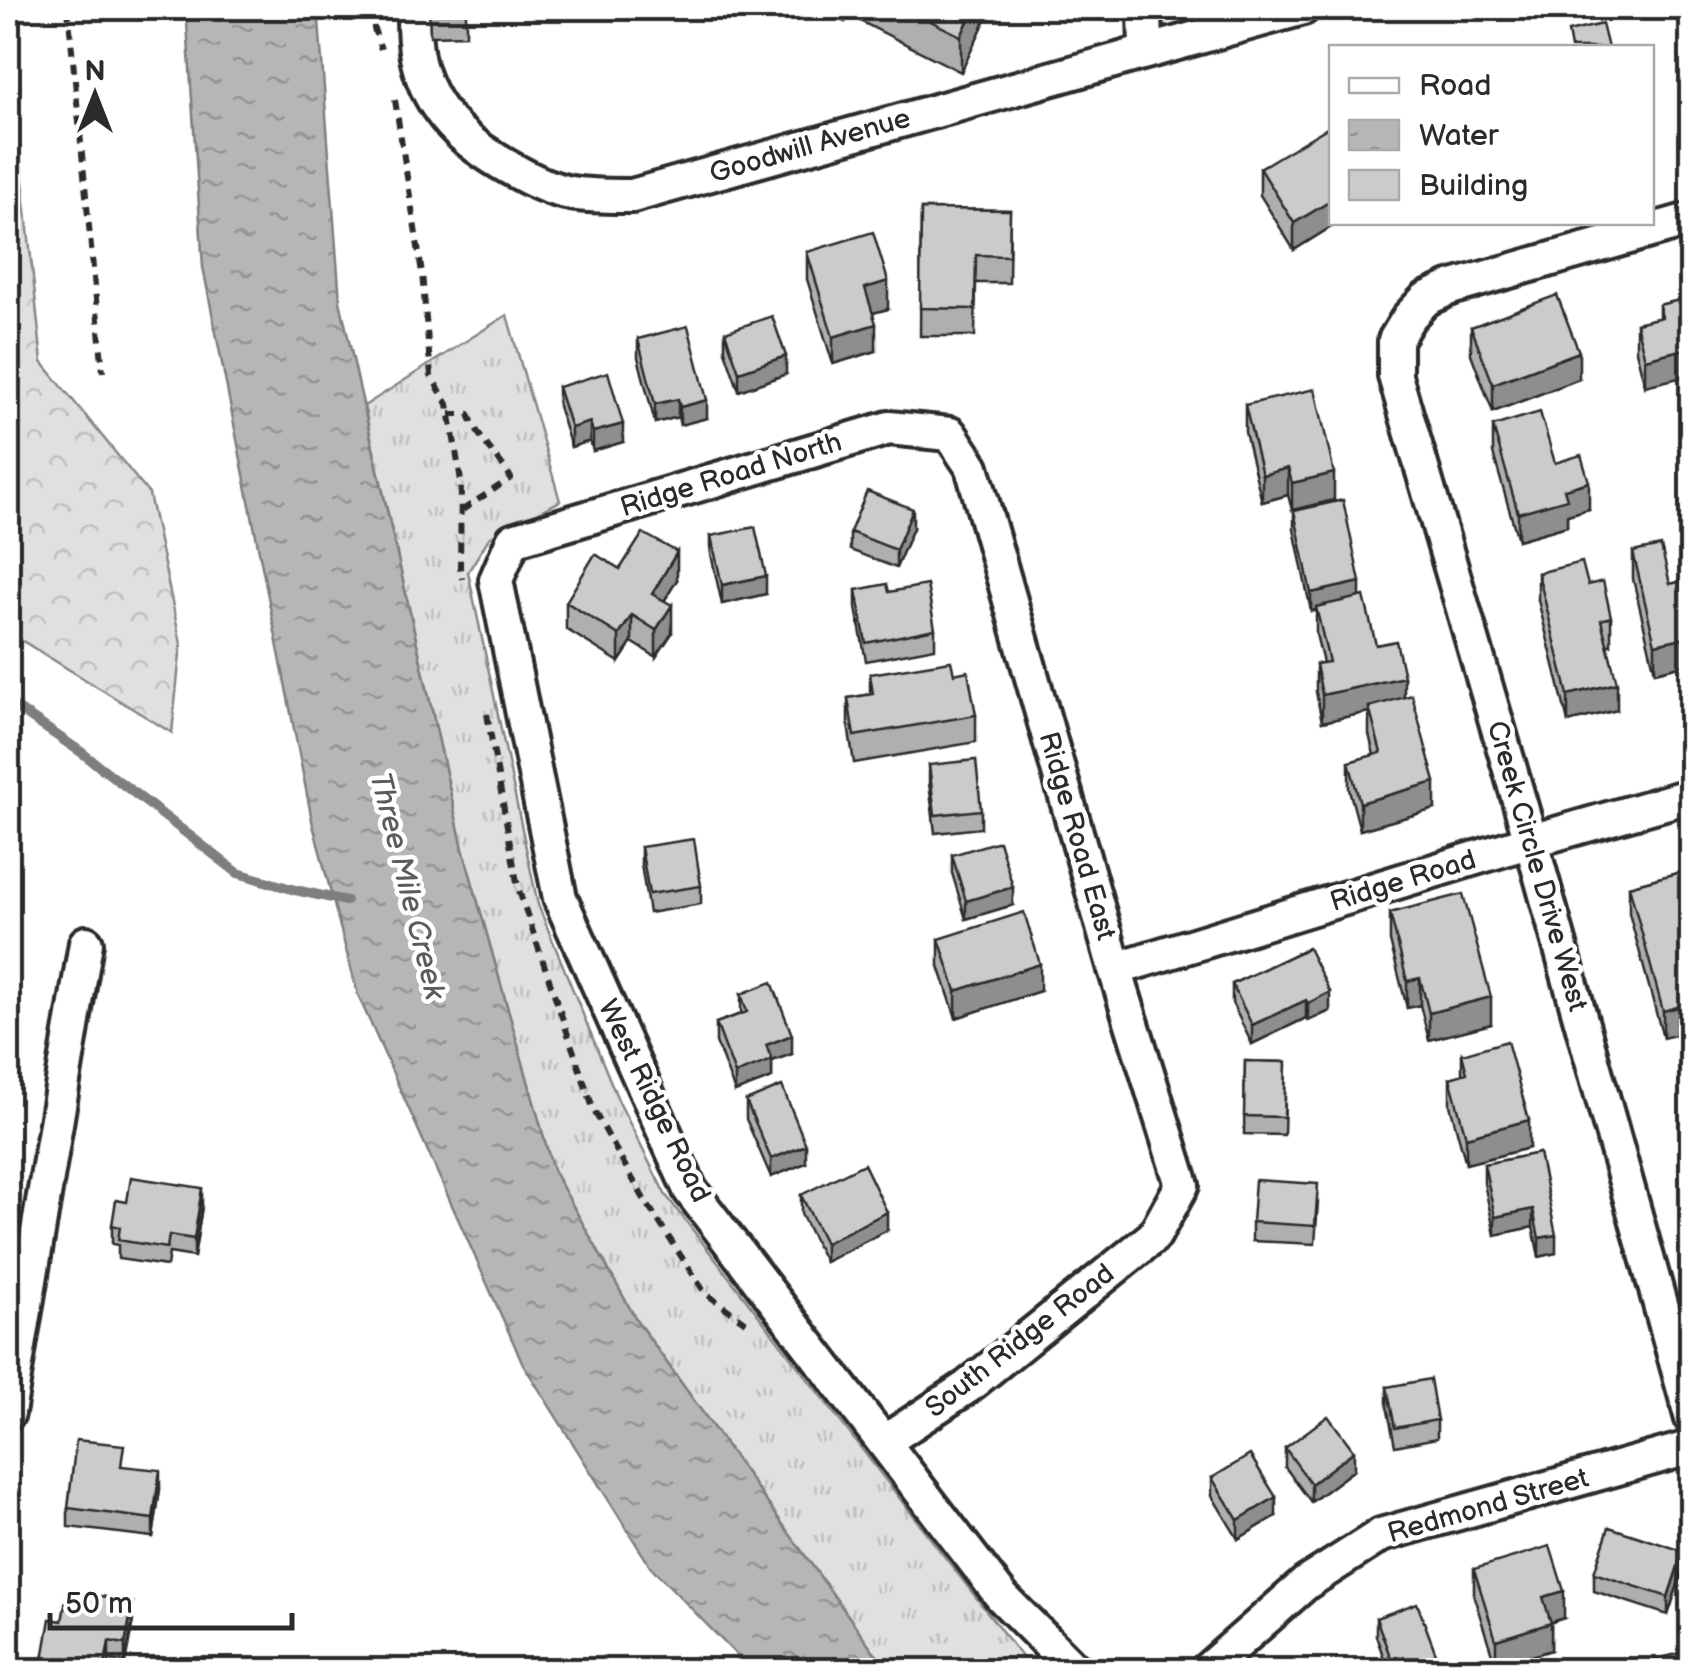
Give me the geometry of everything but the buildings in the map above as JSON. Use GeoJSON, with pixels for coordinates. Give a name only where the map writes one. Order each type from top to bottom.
{"type":"FeatureCollection","features":[{"type":"Feature","properties":{"kind":"street","name":"Goodwill Avenue"},"geometry":{"type":"LineString","coordinates":[[414,8],[414,37],[427,89],[461,136],[488,157],[534,181],[574,194],[632,196],[1303,8]]}},
{"type":"Feature","properties":{"kind":"street"},"geometry":{"type":"LineString","coordinates":[[1146,8],[1146,51]]}},
{"type":"Feature","properties":{"kind":"street","name":"Creek Circle Drive West"},"geometry":{"type":"LineString","coordinates":[[1692,220],[1450,288],[1426,299],[1395,340],[1395,376],[1531,841],[1692,1418]]}},
{"type":"Feature","properties":{"kind":"street","name":"Ridge Road North"},"geometry":{"type":"LineString","coordinates":[[514,540],[889,428],[950,434]]}},
{"type":"Feature","properties":{"kind":"street","name":"Ridge Road East"},"geometry":{"type":"LineString","coordinates":[[950,434],[972,467],[1115,969],[1182,1186],[1154,1236]]}},
{"type":"Feature","properties":{"kind":"street","name":"West Ridge Road"},"geometry":{"type":"LineString","coordinates":[[514,540],[496,580],[560,898],[690,1190],[1002,1596],[1075,1670]]}},
{"type":"Feature","properties":{"kind":"street","name":"Ridge Road"},"geometry":{"type":"LineString","coordinates":[[1115,969],[1692,795]]}},
{"type":"Feature","properties":{"kind":"street"},"geometry":{"type":"LineString","coordinates":[[8,1413],[86,943]]}},
{"type":"Feature","properties":{"kind":"street","name":"South Ridge Road"},"geometry":{"type":"LineString","coordinates":[[884,1442],[967,1387],[1154,1236]]}},
{"type":"Feature","properties":{"kind":"street","name":"Redmond Street"},"geometry":{"type":"LineString","coordinates":[[1207,1670],[1306,1582],[1381,1535],[1692,1447]]}},
{"type":"Feature","properties":{"kind":"path"},"geometry":{"type":"LineString","coordinates":[[68,8],[103,372]]}},
{"type":"Feature","properties":{"kind":"path"},"geometry":{"type":"LineString","coordinates":[[373,8],[374,29],[386,62]]}},
{"type":"Feature","properties":{"kind":"path"},"geometry":{"type":"LineString","coordinates":[[395,97],[422,273],[429,347]]}},
{"type":"Feature","properties":{"kind":"path"},"geometry":{"type":"LineString","coordinates":[[450,414],[468,414],[475,431],[510,478],[461,510]]}},
{"type":"Feature","properties":{"kind":"green space"},"geometry":{"type":"Polygon","coordinates":[[[8,40],[42,362],[149,494],[181,644],[172,733],[8,632],[8,40]]]}},
{"type":"Feature","properties":{"kind":"green space"},"geometry":{"type":"Polygon","coordinates":[[[507,315],[560,501],[489,538],[468,572],[538,905],[619,1102],[665,1194],[1032,1670],[887,1670],[637,1321],[553,1170],[463,849],[364,406],[507,315]]]}},
{"type":"Feature","properties":{"kind":"water","name":"Three Mile Creek"},"geometry":{"type":"Polygon","coordinates":[[[186,8],[318,8],[340,301],[463,849],[553,1170],[637,1321],[887,1670],[751,1670],[650,1566],[523,1364],[358,995],[313,825],[203,267],[186,8]]]}},
{"type":"Feature","properties":{"kind":"waterway"},"geometry":{"type":"LineString","coordinates":[[8,702],[81,752],[238,873],[346,901]]}}]}
